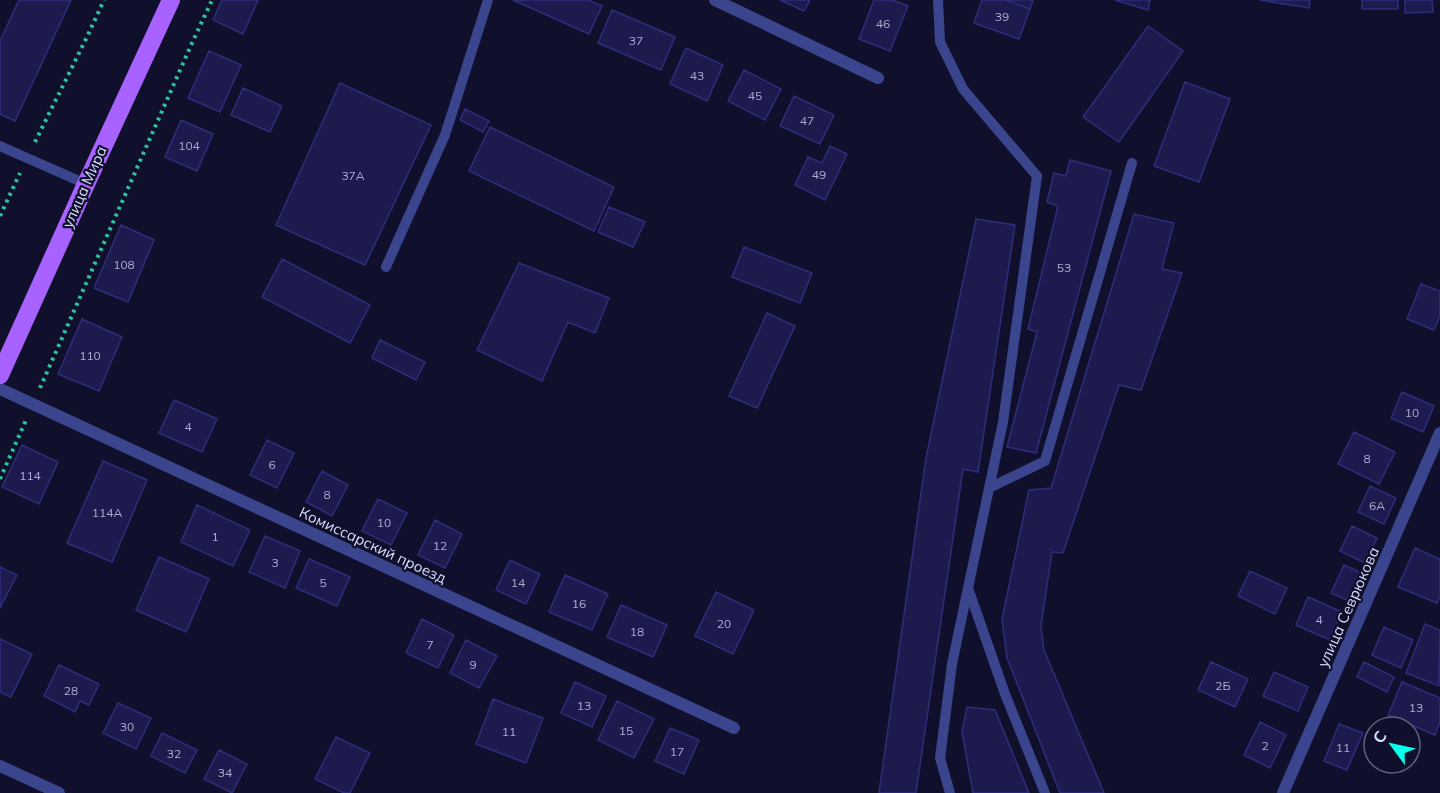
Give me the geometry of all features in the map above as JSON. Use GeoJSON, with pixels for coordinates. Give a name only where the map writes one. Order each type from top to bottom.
{"type":"FeatureCollection","features":[{"type":"Feature","properties":{"kind":"main road","name":"улица Мира"},"geometry":{"type":"LineString","coordinates":[[0,375],[171,0]]}},
{"type":"Feature","properties":{"kind":"street"},"geometry":{"type":"LineString","coordinates":[[715,0],[878,78]]}},
{"type":"Feature","properties":{"kind":"street","name":"Комиссарский проезд"},"geometry":{"type":"LineString","coordinates":[[0,389],[734,728]]}},
{"type":"Feature","properties":{"kind":"street","name":"улица Севрюкова"},"geometry":{"type":"LineString","coordinates":[[1283,793],[1440,433]]}},
{"type":"Feature","properties":{"kind":"street"},"geometry":{"type":"LineString","coordinates":[[0,766],[59,793]]}},
{"type":"Feature","properties":{"kind":"lane"},"geometry":{"type":"LineString","coordinates":[[386,267],[446,135],[488,0]]}},
{"type":"Feature","properties":{"kind":"lane"},"geometry":{"type":"LineString","coordinates":[[938,0],[940,42],[963,89],[1037,176],[1003,422],[952,664],[939,758],[950,793]]}},
{"type":"Feature","properties":{"kind":"lane"},"geometry":{"type":"LineString","coordinates":[[0,146],[86,184]]}},
{"type":"Feature","properties":{"kind":"lane"},"geometry":{"type":"LineString","coordinates":[[989,488],[1045,462],[1132,164]]}},
{"type":"Feature","properties":{"kind":"lane"},"geometry":{"type":"LineString","coordinates":[[968,588],[1005,694],[1045,793]]}},
{"type":"Feature","properties":{"kind":"path"},"geometry":{"type":"LineString","coordinates":[[0,216],[104,0]]}},
{"type":"Feature","properties":{"kind":"path"},"geometry":{"type":"LineString","coordinates":[[0,479],[212,0]]}},
{"type":"Feature","properties":{"kind":"building"},"geometry":{"type":"Polygon","coordinates":[[[19,0],[71,0],[15,121],[0,114],[0,41],[19,0]]]}},
{"type":"Feature","properties":{"kind":"building"},"geometry":{"type":"Polygon","coordinates":[[[222,0],[258,0],[243,34],[213,20],[222,0]]]}},
{"type":"Feature","properties":{"kind":"building"},"geometry":{"type":"Polygon","coordinates":[[[513,0],[588,0],[602,6],[589,34],[513,0]]]}},
{"type":"Feature","properties":{"kind":"building"},"geometry":{"type":"Polygon","coordinates":[[[780,0],[810,0],[804,11],[780,0]]]}},
{"type":"Feature","properties":{"kind":"building"},"geometry":{"type":"Polygon","coordinates":[[[874,0],[892,0],[908,6],[890,51],[859,39],[874,0]]]}},
{"type":"Feature","properties":{"kind":"building"},"geometry":{"type":"Polygon","coordinates":[[[982,0],[1006,0],[1030,9],[1019,39],[974,23],[982,0]]]}},
{"type":"Feature","properties":{"kind":"building"},"geometry":{"type":"Polygon","coordinates":[[[1006,0],[1033,0],[1030,9],[1006,0]]]}},
{"type":"Feature","properties":{"kind":"building"},"geometry":{"type":"Polygon","coordinates":[[[1115,0],[1150,0],[1148,10],[1115,0]]]}},
{"type":"Feature","properties":{"kind":"building"},"geometry":{"type":"Polygon","coordinates":[[[1260,0],[1310,0],[1309,8],[1260,0]]]}},
{"type":"Feature","properties":{"kind":"building"},"geometry":{"type":"Polygon","coordinates":[[[1362,0],[1398,0],[1398,9],[1362,9],[1362,0]]]}},
{"type":"Feature","properties":{"kind":"building"},"geometry":{"type":"Polygon","coordinates":[[[1405,0],[1432,0],[1433,12],[1405,13],[1405,0]]]}},
{"type":"Feature","properties":{"kind":"building"},"geometry":{"type":"Polygon","coordinates":[[[612,10],[675,37],[661,70],[598,43],[612,10]]]}},
{"type":"Feature","properties":{"kind":"building"},"geometry":{"type":"Polygon","coordinates":[[[1148,26],[1183,51],[1119,142],[1083,117],[1148,26]]]}},
{"type":"Feature","properties":{"kind":"building"},"geometry":{"type":"Polygon","coordinates":[[[686,48],[723,65],[707,101],[670,84],[686,48]]]}},
{"type":"Feature","properties":{"kind":"building"},"geometry":{"type":"Polygon","coordinates":[[[209,51],[241,65],[220,112],[188,98],[209,51]]]}},
{"type":"Feature","properties":{"kind":"building"},"geometry":{"type":"Polygon","coordinates":[[[744,70],[781,89],[765,120],[728,101],[744,70]]]}},
{"type":"Feature","properties":{"kind":"building"},"geometry":{"type":"Polygon","coordinates":[[[1185,82],[1230,99],[1199,182],[1154,166],[1185,82]]]}},
{"type":"Feature","properties":{"kind":"building"},"geometry":{"type":"Polygon","coordinates":[[[340,83],[431,125],[365,265],[276,225],[340,83]]]}},
{"type":"Feature","properties":{"kind":"building"},"geometry":{"type":"Polygon","coordinates":[[[243,88],[282,106],[270,132],[231,115],[243,88]]]}},
{"type":"Feature","properties":{"kind":"building"},"geometry":{"type":"Polygon","coordinates":[[[794,96],[834,115],[820,144],[780,126],[794,96]]]}},
{"type":"Feature","properties":{"kind":"building"},"geometry":{"type":"Polygon","coordinates":[[[465,109],[489,121],[483,132],[460,120],[465,109]]]}},
{"type":"Feature","properties":{"kind":"building"},"geometry":{"type":"Polygon","coordinates":[[[181,120],[213,134],[197,171],[165,157],[181,120]]]}},
{"type":"Feature","properties":{"kind":"building"},"geometry":{"type":"Polygon","coordinates":[[[490,127],[614,187],[594,231],[469,171],[490,127]]]}},
{"type":"Feature","properties":{"kind":"building"},"geometry":{"type":"Polygon","coordinates":[[[830,146],[847,154],[825,200],[795,185],[808,157],[822,163],[830,146]]]}},
{"type":"Feature","properties":{"kind":"building"},"geometry":{"type":"Polygon","coordinates":[[[1070,160],[1111,171],[1036,453],[1007,447],[1037,332],[1028,329],[1058,206],[1047,202],[1054,173],[1066,176],[1070,160]]]}},
{"type":"Feature","properties":{"kind":"building"},"geometry":{"type":"Polygon","coordinates":[[[609,207],[645,222],[633,247],[598,232],[609,207]]]}},
{"type":"Feature","properties":{"kind":"building"},"geometry":{"type":"Polygon","coordinates":[[[1134,214],[1174,223],[1162,269],[1182,273],[1141,390],[1119,385],[1063,553],[1052,552],[1041,626],[1044,650],[1104,793],[1060,793],[1007,658],[1002,619],[1029,490],[1051,488],[1134,214]]]}},
{"type":"Feature","properties":{"kind":"building"},"geometry":{"type":"Polygon","coordinates":[[[976,219],[1015,225],[978,472],[963,469],[916,793],[879,793],[926,458],[976,219]]]}},
{"type":"Feature","properties":{"kind":"building"},"geometry":{"type":"Polygon","coordinates":[[[121,225],[154,240],[128,302],[94,288],[121,225]]]}},
{"type":"Feature","properties":{"kind":"building"},"geometry":{"type":"Polygon","coordinates":[[[744,247],[812,273],[800,303],[732,277],[744,247]]]}},
{"type":"Feature","properties":{"kind":"building"},"geometry":{"type":"Polygon","coordinates":[[[282,259],[370,305],[350,343],[262,297],[282,259]]]}},
{"type":"Feature","properties":{"kind":"building"},"geometry":{"type":"Polygon","coordinates":[[[519,263],[609,298],[595,333],[568,322],[542,381],[477,350],[519,263]]]}},
{"type":"Feature","properties":{"kind":"building"},"geometry":{"type":"Polygon","coordinates":[[[1421,284],[1440,291],[1440,316],[1434,330],[1407,319],[1421,284]]]}},
{"type":"Feature","properties":{"kind":"building"},"geometry":{"type":"Polygon","coordinates":[[[767,313],[795,326],[757,408],[729,396],[767,313]]]}},
{"type":"Feature","properties":{"kind":"building"},"geometry":{"type":"Polygon","coordinates":[[[82,319],[122,337],[99,391],[58,374],[82,319]]]}},
{"type":"Feature","properties":{"kind":"building"},"geometry":{"type":"Polygon","coordinates":[[[380,340],[425,362],[416,380],[372,358],[380,340]]]}},
{"type":"Feature","properties":{"kind":"building"},"geometry":{"type":"Polygon","coordinates":[[[1402,392],[1434,406],[1423,432],[1391,418],[1402,392]]]}},
{"type":"Feature","properties":{"kind":"building"},"geometry":{"type":"Polygon","coordinates":[[[174,400],[217,419],[202,452],[159,433],[174,400]]]}},
{"type":"Feature","properties":{"kind":"building"},"geometry":{"type":"Polygon","coordinates":[[[1354,432],[1395,452],[1379,484],[1338,464],[1354,432]]]}},
{"type":"Feature","properties":{"kind":"building"},"geometry":{"type":"Polygon","coordinates":[[[267,440],[294,453],[277,488],[250,475],[267,440]]]}},
{"type":"Feature","properties":{"kind":"building"},"geometry":{"type":"Polygon","coordinates":[[[22,445],[58,462],[39,504],[2,487],[22,445]]]}},
{"type":"Feature","properties":{"kind":"building"},"geometry":{"type":"Polygon","coordinates":[[[103,461],[147,480],[112,562],[67,543],[103,461]]]}},
{"type":"Feature","properties":{"kind":"building"},"geometry":{"type":"Polygon","coordinates":[[[322,471],[348,485],[332,516],[306,502],[322,471]]]}},
{"type":"Feature","properties":{"kind":"building"},"geometry":{"type":"Polygon","coordinates":[[[1370,486],[1396,498],[1384,524],[1358,512],[1370,486]]]}},
{"type":"Feature","properties":{"kind":"building"},"geometry":{"type":"Polygon","coordinates":[[[378,499],[407,513],[391,545],[362,531],[378,499]]]}},
{"type":"Feature","properties":{"kind":"building"},"geometry":{"type":"Polygon","coordinates":[[[197,505],[250,530],[233,566],[181,542],[197,505]]]}},
{"type":"Feature","properties":{"kind":"building"},"geometry":{"type":"Polygon","coordinates":[[[435,520],[462,534],[445,568],[418,555],[435,520]]]}},
{"type":"Feature","properties":{"kind":"building"},"geometry":{"type":"Polygon","coordinates":[[[1352,526],[1377,538],[1365,563],[1340,551],[1352,526]]]}},
{"type":"Feature","properties":{"kind":"building"},"geometry":{"type":"Polygon","coordinates":[[[265,536],[300,551],[285,588],[249,572],[265,536]]]}},
{"type":"Feature","properties":{"kind":"building"},"geometry":{"type":"Polygon","coordinates":[[[1415,548],[1440,559],[1440,595],[1437,603],[1398,587],[1415,548]]]}},
{"type":"Feature","properties":{"kind":"building"},"geometry":{"type":"Polygon","coordinates":[[[159,557],[209,579],[186,632],[136,610],[159,557]]]}},
{"type":"Feature","properties":{"kind":"building"},"geometry":{"type":"Polygon","coordinates":[[[309,559],[350,577],[337,606],[296,588],[309,559]]]}},
{"type":"Feature","properties":{"kind":"building"},"geometry":{"type":"Polygon","coordinates":[[[510,560],[540,574],[526,604],[496,590],[510,560]]]}},
{"type":"Feature","properties":{"kind":"building"},"geometry":{"type":"Polygon","coordinates":[[[1344,565],[1362,573],[1349,601],[1331,593],[1344,565]]]}},
{"type":"Feature","properties":{"kind":"building"},"geometry":{"type":"Polygon","coordinates":[[[0,567],[17,575],[0,608],[0,567]]]}},
{"type":"Feature","properties":{"kind":"building"},"geometry":{"type":"Polygon","coordinates":[[[1250,571],[1287,588],[1275,614],[1238,596],[1250,571]]]}},
{"type":"Feature","properties":{"kind":"building"},"geometry":{"type":"Polygon","coordinates":[[[565,575],[608,594],[592,630],[549,612],[565,575]]]}},
{"type":"Feature","properties":{"kind":"building"},"geometry":{"type":"Polygon","coordinates":[[[716,592],[754,610],[733,654],[695,636],[716,592]]]}},
{"type":"Feature","properties":{"kind":"building"},"geometry":{"type":"Polygon","coordinates":[[[1308,597],[1342,612],[1330,640],[1296,625],[1308,597]]]}},
{"type":"Feature","properties":{"kind":"building"},"geometry":{"type":"Polygon","coordinates":[[[621,605],[667,625],[653,657],[607,637],[621,605]]]}},
{"type":"Feature","properties":{"kind":"building"},"geometry":{"type":"Polygon","coordinates":[[[422,619],[454,635],[438,668],[406,653],[422,619]]]}},
{"type":"Feature","properties":{"kind":"building"},"geometry":{"type":"Polygon","coordinates":[[[1425,624],[1440,630],[1439,686],[1406,673],[1425,624]]]}},
{"type":"Feature","properties":{"kind":"building"},"geometry":{"type":"Polygon","coordinates":[[[1384,627],[1413,640],[1401,668],[1372,655],[1384,627]]]}},
{"type":"Feature","properties":{"kind":"building"},"geometry":{"type":"Polygon","coordinates":[[[0,639],[32,654],[11,697],[0,692],[0,639]]]}},
{"type":"Feature","properties":{"kind":"building"},"geometry":{"type":"Polygon","coordinates":[[[466,640],[497,656],[479,688],[450,673],[466,640]]]}},
{"type":"Feature","properties":{"kind":"building"},"geometry":{"type":"Polygon","coordinates":[[[1211,662],[1248,679],[1235,707],[1198,690],[1211,662]]]}},
{"type":"Feature","properties":{"kind":"building"},"geometry":{"type":"Polygon","coordinates":[[[1364,662],[1394,677],[1387,692],[1357,677],[1364,662]]]}},
{"type":"Feature","properties":{"kind":"building"},"geometry":{"type":"Polygon","coordinates":[[[59,665],[99,684],[89,705],[80,701],[75,712],[44,696],[59,665]]]}},
{"type":"Feature","properties":{"kind":"building"},"geometry":{"type":"Polygon","coordinates":[[[1274,672],[1308,687],[1298,711],[1263,696],[1274,672]]]}},
{"type":"Feature","properties":{"kind":"building"},"geometry":{"type":"Polygon","coordinates":[[[575,682],[606,696],[592,727],[561,713],[575,682]]]}},
{"type":"Feature","properties":{"kind":"building"},"geometry":{"type":"Polygon","coordinates":[[[1402,682],[1440,698],[1440,722],[1435,735],[1422,729],[1422,715],[1388,715],[1402,682]]]}},
{"type":"Feature","properties":{"kind":"building"},"geometry":{"type":"Polygon","coordinates":[[[493,699],[543,718],[526,763],[476,744],[493,699]]]}},
{"type":"Feature","properties":{"kind":"building"},"geometry":{"type":"Polygon","coordinates":[[[617,701],[654,719],[634,758],[598,740],[617,701]]]}},
{"type":"Feature","properties":{"kind":"building"},"geometry":{"type":"Polygon","coordinates":[[[118,703],[151,718],[136,749],[103,733],[118,703]]]}},
{"type":"Feature","properties":{"kind":"building"},"geometry":{"type":"Polygon","coordinates":[[[967,707],[995,710],[1029,793],[973,793],[962,732],[967,707]]]}},
{"type":"Feature","properties":{"kind":"building"},"geometry":{"type":"Polygon","coordinates":[[[1260,722],[1286,735],[1270,768],[1244,755],[1260,722]]]}},
{"type":"Feature","properties":{"kind":"building"},"geometry":{"type":"Polygon","coordinates":[[[1339,724],[1362,733],[1347,770],[1324,761],[1339,724]]]}},
{"type":"Feature","properties":{"kind":"building"},"geometry":{"type":"Polygon","coordinates":[[[670,728],[699,740],[684,774],[655,761],[670,728]]]}},
{"type":"Feature","properties":{"kind":"building"},"geometry":{"type":"Polygon","coordinates":[[[162,733],[197,750],[185,773],[151,756],[162,733]]]}},
{"type":"Feature","properties":{"kind":"building"},"geometry":{"type":"Polygon","coordinates":[[[336,737],[370,753],[350,793],[344,793],[315,779],[336,737]]]}},
{"type":"Feature","properties":{"kind":"building"},"geometry":{"type":"Polygon","coordinates":[[[219,750],[247,764],[232,793],[204,779],[219,750]]]}}]}
